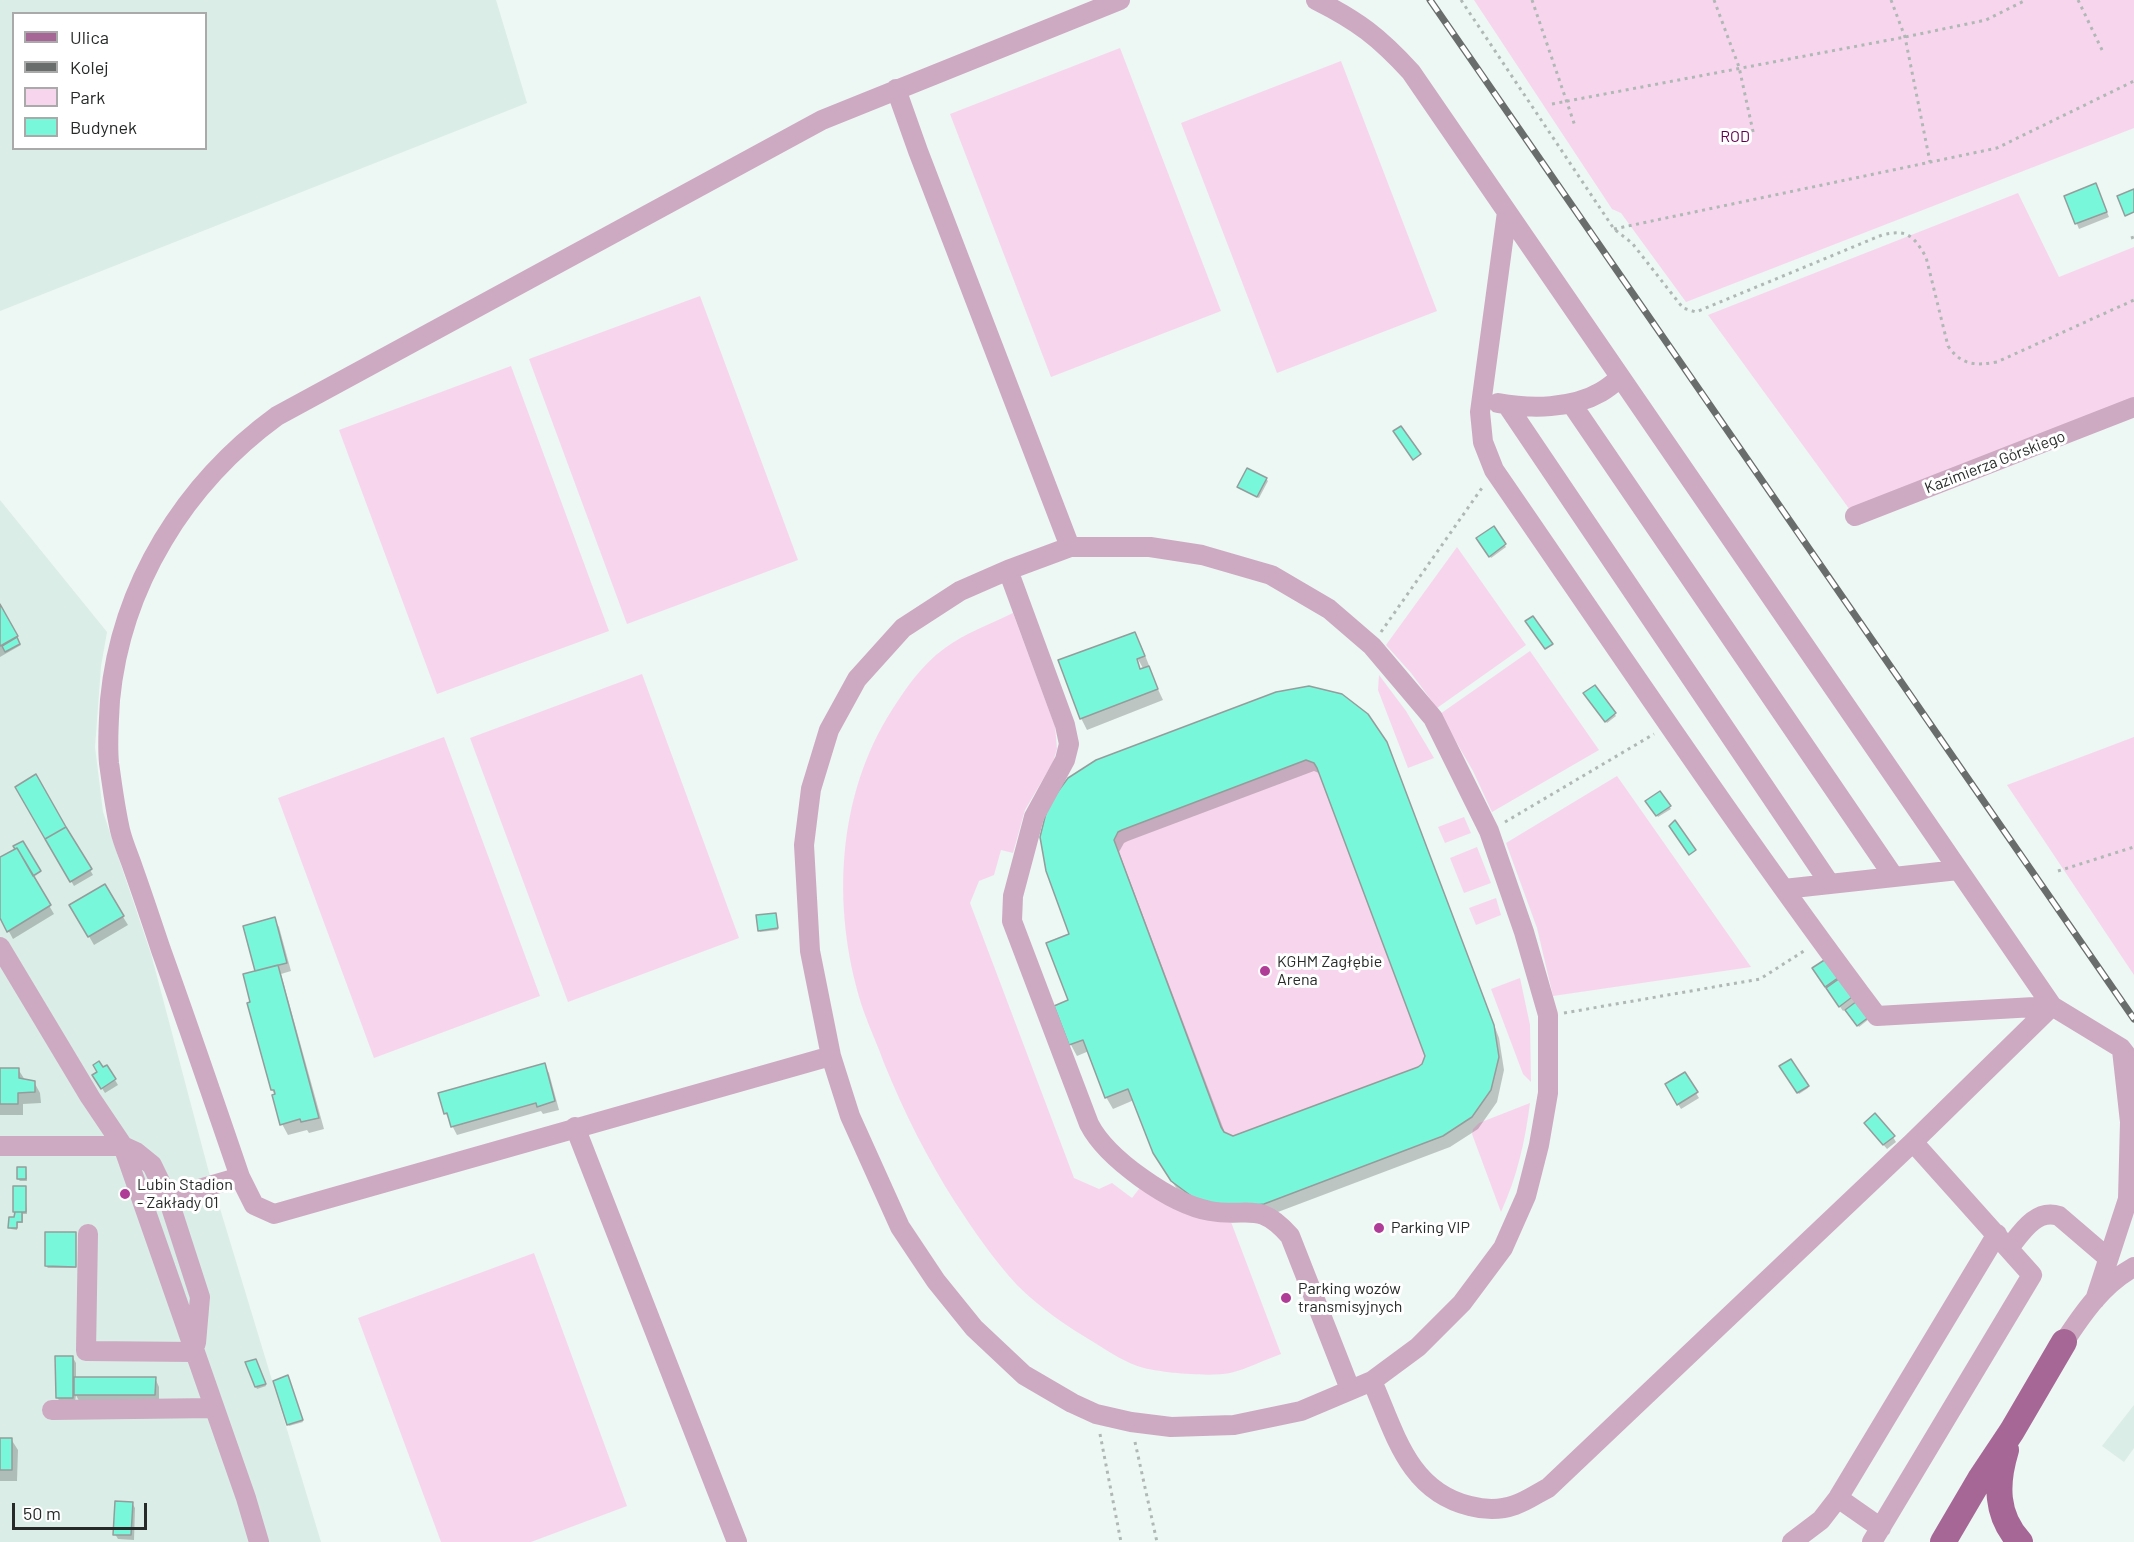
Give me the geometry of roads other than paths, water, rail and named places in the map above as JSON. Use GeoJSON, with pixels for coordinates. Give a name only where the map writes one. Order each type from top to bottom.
{"type":"FeatureCollection","features":[{"type":"Feature","properties":{"kind":"main road"},"geometry":{"type":"LineString","coordinates":[[1943,1542],[2064,1342]]}},
{"type":"Feature","properties":{"kind":"main road"},"geometry":{"type":"LineString","coordinates":[[2012,1431],[2002,1464],[1999,1495],[2005,1521],[2020,1542]]}},
{"type":"Feature","properties":{"kind":"street"},"geometry":{"type":"LineString","coordinates":[[831,1056],[274,1214],[254,1204],[240,1177],[121,832],[109,761],[109,720],[116,657],[124,627],[147,568],[177,518],[209,477],[253,433],[277,416],[822,120],[1120,0]]}},
{"type":"Feature","properties":{"kind":"street"},"geometry":{"type":"LineString","coordinates":[[1316,0],[1350,17],[1375,36],[1411,72],[2052,1006],[2121,1048],[2134,1065]]}},
{"type":"Feature","properties":{"kind":"street"},"geometry":{"type":"LineString","coordinates":[[896,89],[1070,547]]}},
{"type":"Feature","properties":{"kind":"street"},"geometry":{"type":"LineString","coordinates":[[1507,212],[1480,412],[1483,442],[1494,470],[1669,725],[1784,890],[1877,1016],[2052,1006]]}},
{"type":"Feature","properties":{"kind":"street"},"geometry":{"type":"LineString","coordinates":[[1483,400],[1507,405],[1536,406],[1571,403],[1600,393],[1620,378]]}},
{"type":"Feature","properties":{"kind":"street"},"geometry":{"type":"LineString","coordinates":[[1571,403],[1894,877]]}},
{"type":"Feature","properties":{"kind":"street"},"geometry":{"type":"LineString","coordinates":[[1507,405],[1830,884]]}},
{"type":"Feature","properties":{"kind":"street","name":"Kazimierza Górskiego"},"geometry":{"type":"LineString","coordinates":[[1855,516],[2134,407]]}},
{"type":"Feature","properties":{"kind":"street"},"geometry":{"type":"LineString","coordinates":[[1070,547],[1150,547],[1202,555],[1272,575],[1329,609],[1372,646],[1433,718],[1489,831],[1524,932],[1548,1015],[1548,1093],[1539,1145],[1526,1196],[1503,1248],[1462,1303],[1418,1347],[1372,1381],[1301,1410],[1234,1425],[1171,1427],[1131,1422],[1096,1414],[1024,1375],[974,1328],[936,1281],[895,1217],[850,1116],[831,1056],[810,951],[804,846],[811,789],[829,730],[857,679],[903,628],[960,591],[1008,570],[1070,547]]}},
{"type":"Feature","properties":{"kind":"street"},"geometry":{"type":"LineString","coordinates":[[1008,570],[1065,724],[1069,744],[1065,759],[1034,817],[1013,896],[1012,921],[1089,1124],[1096,1137],[1112,1154],[1148,1182],[1180,1201],[1211,1212],[1261,1214],[1277,1221],[1290,1236],[1350,1389]]}},
{"type":"Feature","properties":{"kind":"street"},"geometry":{"type":"LineString","coordinates":[[1784,890],[1958,870]]}},
{"type":"Feature","properties":{"kind":"street"},"geometry":{"type":"LineString","coordinates":[[0,947],[90,1097],[123,1146],[246,1498],[259,1542]]}},
{"type":"Feature","properties":{"kind":"street"},"geometry":{"type":"LineString","coordinates":[[1372,1381],[1409,1464],[1428,1486],[1454,1502],[1486,1510],[1516,1505],[1548,1488],[2052,1006]]}},
{"type":"Feature","properties":{"kind":"street"},"geometry":{"type":"LineString","coordinates":[[2095,1300],[2128,1198],[2130,1122],[2121,1048]]}},
{"type":"Feature","properties":{"kind":"street"},"geometry":{"type":"LineString","coordinates":[[575,1127],[638,1269],[736,1542]]}},
{"type":"Feature","properties":{"kind":"street"},"geometry":{"type":"LineString","coordinates":[[1838,1498],[1876,1535],[2032,1275],[1912,1142]]}},
{"type":"Feature","properties":{"kind":"street"},"geometry":{"type":"LineString","coordinates":[[0,1146],[123,1146],[136,1152],[152,1165],[168,1198],[200,1297],[195,1352]]}},
{"type":"Feature","properties":{"kind":"street"},"geometry":{"type":"LineString","coordinates":[[143,1203],[240,1177]]}},
{"type":"Feature","properties":{"kind":"street"},"geometry":{"type":"LineString","coordinates":[[1792,1542],[1821,1520],[1838,1498],[2003,1241],[2035,1219],[2053,1214],[2059,1216],[2108,1258]]}},
{"type":"Feature","properties":{"kind":"street"},"geometry":{"type":"LineString","coordinates":[[88,1234],[86,1351],[195,1352]]}},
{"type":"Feature","properties":{"kind":"street"},"geometry":{"type":"LineString","coordinates":[[2064,1342],[2095,1300],[2111,1283],[2134,1267]]}},
{"type":"Feature","properties":{"kind":"street"},"geometry":{"type":"LineString","coordinates":[[52,1410],[213,1408]]}},
{"type":"Feature","properties":{"kind":"railway"},"geometry":{"type":"LineString","coordinates":[[1430,0],[2134,1019]]}},
{"type":"Feature","properties":{"kind":"place","name":"KGHM Zagłębie Arena"},"geometry":{"type":"Point","coordinates":[1265,971]}},
{"type":"Feature","properties":{"kind":"place","name":"Lubin Stadion - Zakłady 01"},"geometry":{"type":"Point","coordinates":[125,1194]}},
{"type":"Feature","properties":{"kind":"place","name":"Parking VIP"},"geometry":{"type":"Point","coordinates":[1379,1228]}},
{"type":"Feature","properties":{"kind":"place","name":"Parking wozów transmisyjnych"},"geometry":{"type":"Point","coordinates":[1286,1298]}},
{"type":"Feature","properties":{"kind":"park label","name":"ROD"},"geometry":{"type":"Point","coordinates":[1735,137]}}]}
